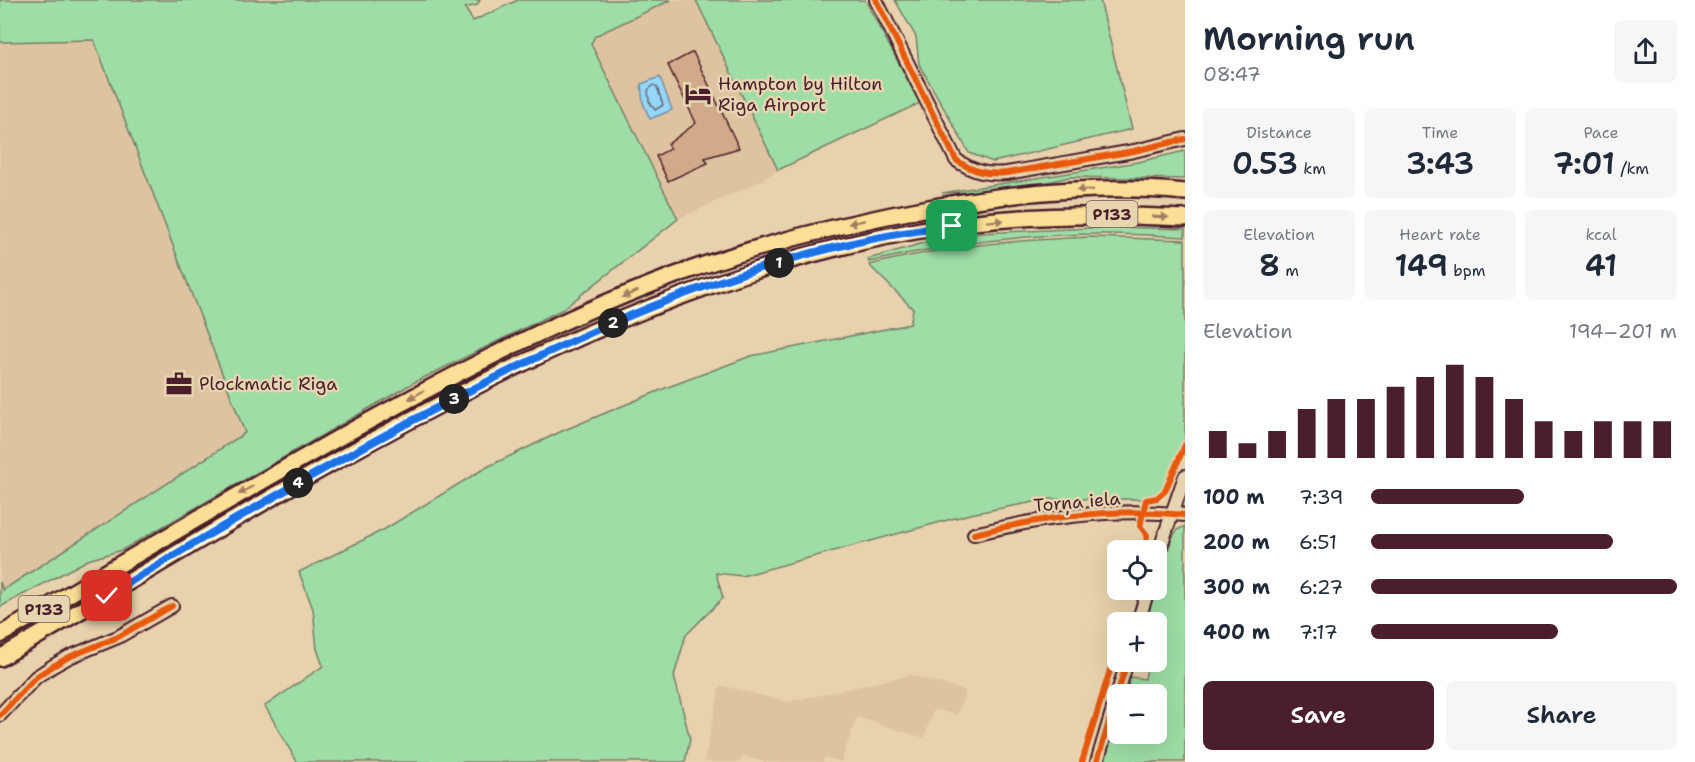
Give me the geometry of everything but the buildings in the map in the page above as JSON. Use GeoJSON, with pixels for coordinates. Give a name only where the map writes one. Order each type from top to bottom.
{"type":"FeatureCollection","features":[{"type":"Feature","properties":{"kind":"main road","name":"P133"},"geometry":{"type":"LineString","coordinates":[[0,635],[272,475],[435,385],[582,314],[685,272],[824,229],[983,198],[1084,189],[1185,192]]}},
{"type":"Feature","properties":{"kind":"main road","name":"P133"},"geometry":{"type":"LineString","coordinates":[[0,658],[337,461],[512,370],[651,307],[733,277],[796,258],[923,229],[1071,215],[1185,218]]}},
{"type":"Feature","properties":{"kind":"street"},"geometry":{"type":"LineString","coordinates":[[876,0],[956,160],[978,173],[989,175],[1007,173],[1134,151],[1185,139]]}},
{"type":"Feature","properties":{"kind":"street"},"geometry":{"type":"LineString","coordinates":[[1162,540],[1185,476]]}},
{"type":"Feature","properties":{"kind":"street","name":"Torņa iela"},"geometry":{"type":"LineString","coordinates":[[974,534],[1057,517],[1105,513],[1185,515]]}},
{"type":"Feature","properties":{"kind":"street"},"geometry":{"type":"LineString","coordinates":[[0,715],[36,677],[53,666],[118,637],[172,606]]}},
{"type":"Feature","properties":{"kind":"street"},"geometry":{"type":"LineString","coordinates":[[1097,762],[1123,672]]}},
{"type":"Feature","properties":{"kind":"shaded area"},"geometry":{"type":"Polygon","coordinates":[[[671,0],[696,0],[778,170],[763,180],[678,219],[591,44],[595,36],[671,0]]]}},
{"type":"Feature","properties":{"kind":"shaded area"},"geometry":{"type":"Polygon","coordinates":[[[94,40],[245,433],[3,590],[0,582],[0,42],[94,40]]]}},
{"type":"Feature","properties":{"kind":"shaded area"},"geometry":{"type":"Polygon","coordinates":[[[911,675],[966,691],[957,715],[934,709],[924,738],[857,717],[841,762],[825,757],[823,762],[764,762],[743,756],[740,762],[704,762],[720,685],[788,702],[911,675]]]}},
{"type":"Feature","properties":{"kind":"green space"},"geometry":{"type":"Polygon","coordinates":[[[0,0],[480,0],[477,5],[465,8],[473,21],[518,0],[671,0],[595,36],[591,44],[678,219],[563,309],[413,383],[122,550],[88,560],[0,607],[0,582],[3,590],[245,433],[94,40],[0,42],[0,0]]]}},
{"type":"Feature","properties":{"kind":"green space"},"geometry":{"type":"Polygon","coordinates":[[[696,0],[865,0],[920,103],[778,170],[696,0]]]}},
{"type":"Feature","properties":{"kind":"green space"},"geometry":{"type":"Polygon","coordinates":[[[895,0],[1100,0],[1132,129],[993,162],[969,153],[919,64],[916,37],[895,0]]]}},
{"type":"Feature","properties":{"kind":"green space"},"geometry":{"type":"Polygon","coordinates":[[[1185,151],[1185,179],[1069,177],[1035,185],[977,192],[942,193],[1138,162],[1185,151]]]}},
{"type":"Feature","properties":{"kind":"green space"},"geometry":{"type":"Polygon","coordinates":[[[1114,227],[1185,229],[1185,237],[1106,234],[1026,237],[947,246],[869,262],[868,259],[927,242],[979,233],[1114,227]]]}},
{"type":"Feature","properties":{"kind":"green space"},"geometry":{"type":"Polygon","coordinates":[[[1091,237],[1185,240],[1185,440],[1159,495],[1142,499],[1050,499],[970,514],[742,576],[716,573],[723,598],[686,635],[674,676],[690,739],[685,762],[297,762],[265,706],[323,666],[317,649],[313,609],[299,572],[385,529],[485,468],[562,431],[668,387],[751,356],[910,324],[913,309],[869,265],[924,253],[979,245],[1091,237]]]}},
{"type":"Feature","properties":{"kind":"green space"},"geometry":{"type":"Polygon","coordinates":[[[1185,526],[1185,762],[1104,762],[1109,744],[1167,744],[1167,684],[1128,684],[1130,677],[1145,679],[1146,672],[1167,672],[1167,612],[1148,612],[1152,600],[1167,600],[1167,554],[1177,530],[1185,526]]]}},
{"type":"Feature","properties":{"kind":"water"},"geometry":{"type":"Polygon","coordinates":[[[660,77],[672,110],[650,119],[643,103],[641,84],[660,77]]]}},
{"type":"Feature","properties":{"kind":"cycle path"},"geometry":{"type":"LineString","coordinates":[[876,0],[956,160],[980,172],[1007,173],[1134,151],[1185,139]]}},
{"type":"Feature","properties":{"kind":"cycle path"},"geometry":{"type":"LineString","coordinates":[[1146,540],[1147,535],[1140,526],[1146,500],[1157,498],[1165,491],[1185,445]]}},
{"type":"Feature","properties":{"kind":"cycle path"},"geometry":{"type":"LineString","coordinates":[[974,534],[1052,518],[1079,515],[1132,512],[1185,515]]}},
{"type":"Feature","properties":{"kind":"cycle path"},"geometry":{"type":"LineString","coordinates":[[0,715],[36,677],[53,666],[118,637],[172,606]]}},
{"type":"Feature","properties":{"kind":"cycle path"},"geometry":{"type":"LineString","coordinates":[[1082,762],[1109,672]]}},
{"type":"Feature","properties":{"kind":"cycle path"},"geometry":{"type":"LineString","coordinates":[[1097,762],[1124,672]]}},
{"type":"Feature","properties":{"kind":"place","name":"Hampton by Hilton Riga Airport"},"geometry":{"type":"Point","coordinates":[698,94]}},
{"type":"Feature","properties":{"kind":"place","name":"Plockmatic Riga"},"geometry":{"type":"Point","coordinates":[179,384]}},
{"type":"Feature","properties":{"kind":"route"},"geometry":{"type":"LineString","coordinates":[[107,596],[337,461],[447,402],[579,338],[651,307],[733,277],[796,258],[876,238],[952,226]]}}]}
